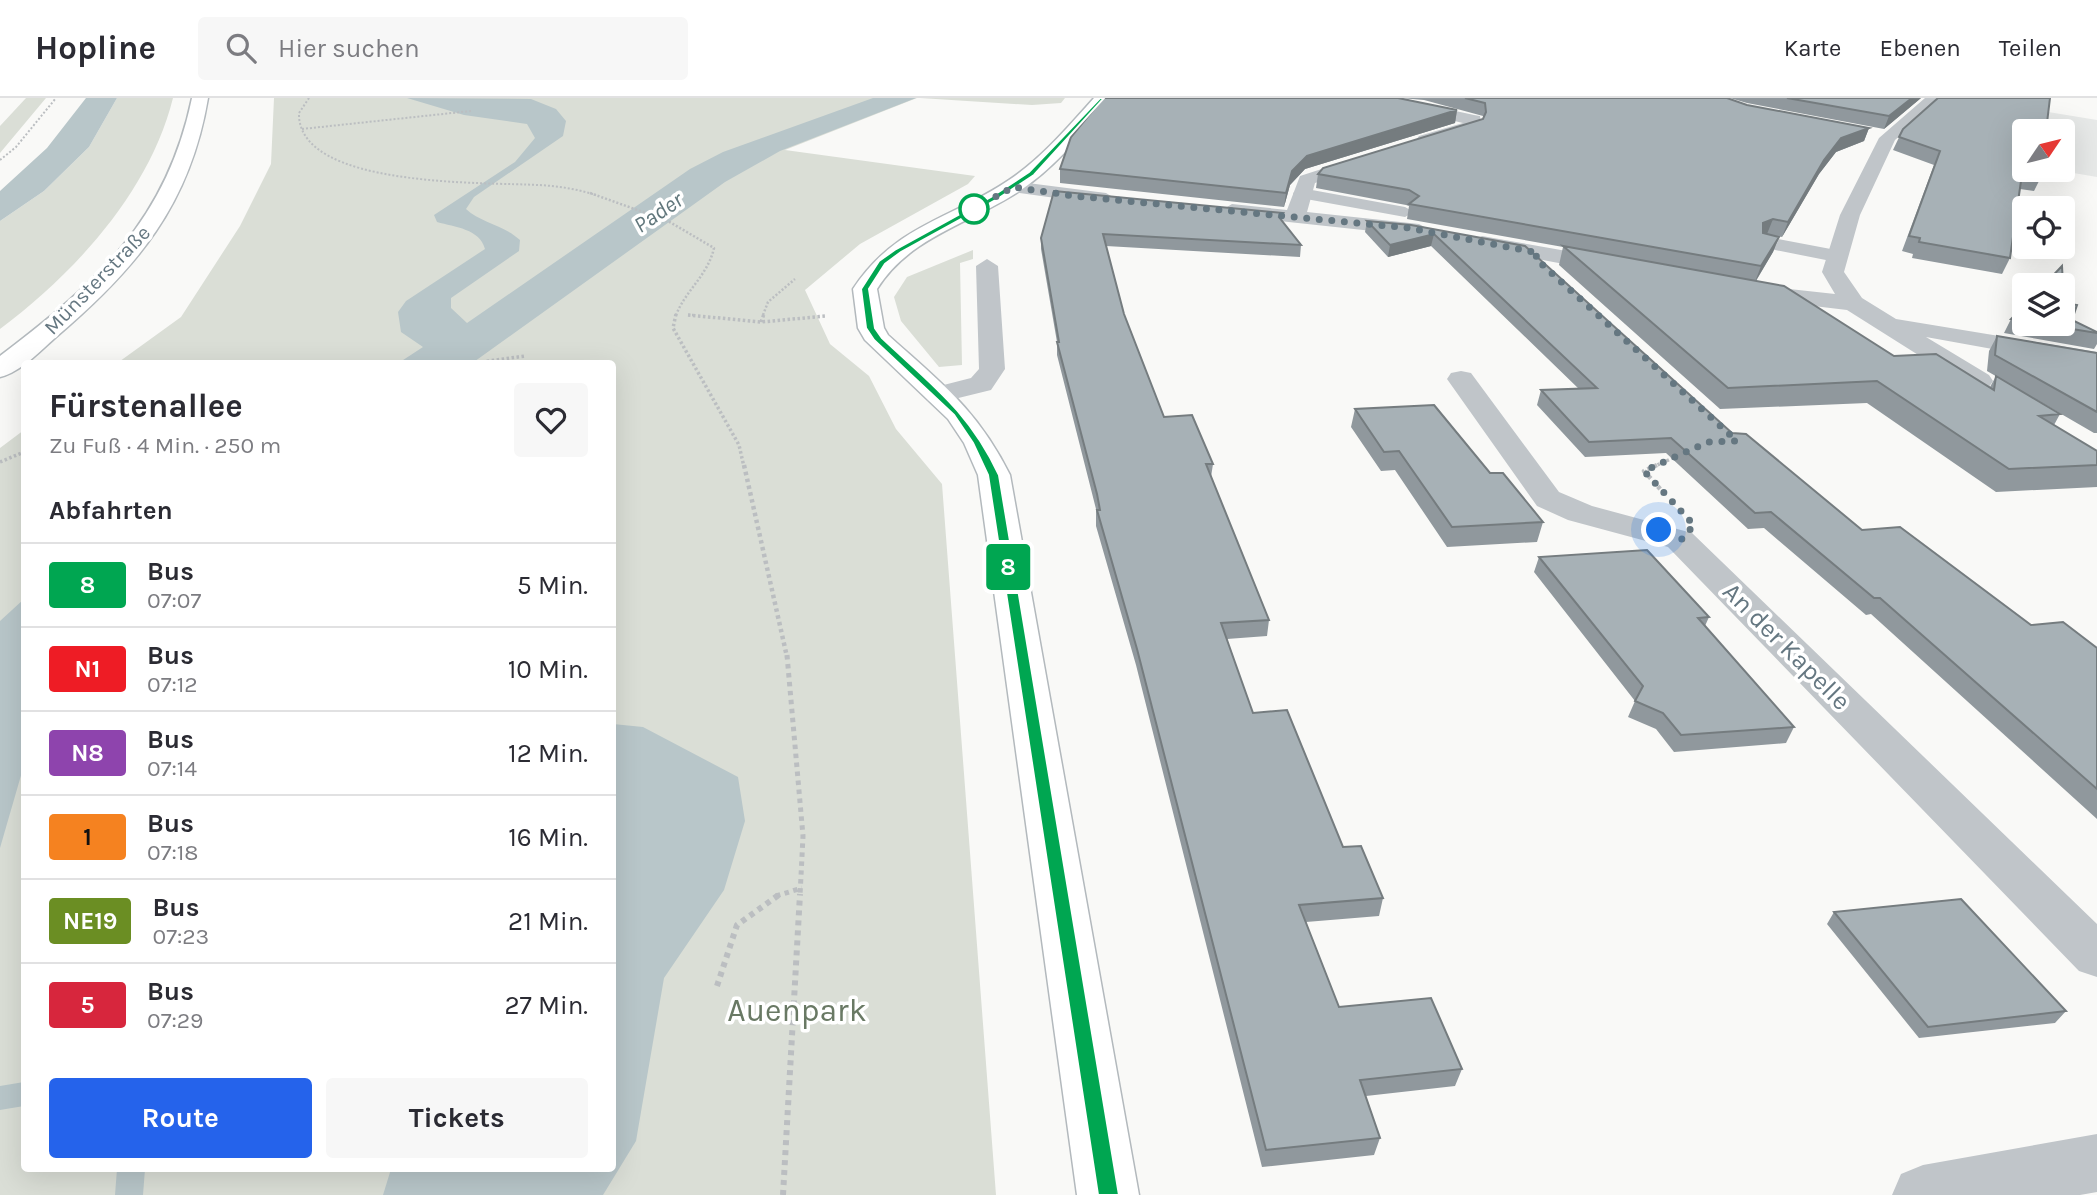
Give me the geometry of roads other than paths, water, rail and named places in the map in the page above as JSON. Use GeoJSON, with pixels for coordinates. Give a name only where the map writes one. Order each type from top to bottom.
{"type":"FeatureCollection","features":[{"type":"Feature","properties":{"kind":"street","name":"Münsterstraße"},"geometry":{"type":"LineString","coordinates":[[0,369],[43,336],[145,236],[180,177],[197,129],[200,98]]}},
{"type":"Feature","properties":{"kind":"street"},"geometry":{"type":"LineString","coordinates":[[1102,98],[1054,152],[1013,187],[898,250],[882,263],[865,289],[871,328],[878,340],[958,413],[979,443],[993,475],[1108,1195]]}},
{"type":"Feature","properties":{"kind":"street"},"geometry":{"type":"LineString","coordinates":[[1374,98],[1474,120],[1473,125],[1412,145]]}},
{"type":"Feature","properties":{"kind":"street"},"geometry":{"type":"LineString","coordinates":[[1408,104],[1427,98]]}},
{"type":"Feature","properties":{"kind":"street"},"geometry":{"type":"LineString","coordinates":[[1935,98],[1882,137],[1850,215],[1833,272],[1853,303],[2005,397]]}},
{"type":"Feature","properties":{"kind":"street"},"geometry":{"type":"LineString","coordinates":[[1294,216],[1307,180],[1387,152]]}},
{"type":"Feature","properties":{"kind":"street"},"geometry":{"type":"LineString","coordinates":[[1013,187],[1129,201]]}},
{"type":"Feature","properties":{"kind":"street"},"geometry":{"type":"LineString","coordinates":[[1212,209],[1435,233]]}},
{"type":"Feature","properties":{"kind":"street"},"geometry":{"type":"LineString","coordinates":[[1461,238],[1635,270]]}},
{"type":"Feature","properties":{"kind":"street"},"geometry":{"type":"LineString","coordinates":[[938,395],[981,384],[992,369],[987,267]]}},
{"type":"Feature","properties":{"kind":"street"},"geometry":{"type":"LineString","coordinates":[[1731,288],[1818,302],[1853,303]]}},
{"type":"Feature","properties":{"kind":"street"},"geometry":{"type":"LineString","coordinates":[[1879,321],[2097,359]]}},
{"type":"Feature","properties":{"kind":"street","name":"An der Kapelle"},"geometry":{"type":"LineString","coordinates":[[1461,379],[1548,499],[1567,510],[1592,519],[1659,530],[1681,540],[2097,956]]}},
{"type":"Feature","properties":{"kind":"street"},"geometry":{"type":"LineString","coordinates":[[1923,1195],[2097,1163]]}},
{"type":"Feature","properties":{"kind":"lane"},"geometry":{"type":"LineString","coordinates":[[1301,193],[1319,194],[1405,212]]}},
{"type":"Feature","properties":{"kind":"lane"},"geometry":{"type":"LineString","coordinates":[[1767,243],[1836,256]]}},
{"type":"Feature","properties":{"kind":"lane"},"geometry":{"type":"LineString","coordinates":[[1539,253],[1535,258],[1555,277]]}},
{"type":"Feature","properties":{"kind":"water"},"geometry":{"type":"Polygon","coordinates":[[[86,98],[117,98],[89,147],[44,191],[0,221],[0,191],[47,148],[86,98]]]}},
{"type":"Feature","properties":{"kind":"water","name":"Pader"},"geometry":{"type":"Polygon","coordinates":[[[407,98],[531,99],[556,109],[566,121],[563,136],[474,197],[466,209],[520,240],[519,251],[451,298],[451,308],[467,323],[690,169],[723,152],[873,98],[916,98],[780,151],[725,182],[477,360],[403,360],[423,347],[401,332],[398,312],[406,301],[485,249],[478,237],[472,233],[437,222],[434,215],[515,162],[535,138],[527,124],[464,115],[407,98]]]}},
{"type":"Feature","properties":{"kind":"water"},"geometry":{"type":"Polygon","coordinates":[[[21,602],[21,775],[0,848],[0,621],[21,602]]]}},
{"type":"Feature","properties":{"kind":"water"},"geometry":{"type":"Polygon","coordinates":[[[616,724],[643,727],[738,777],[745,821],[724,890],[664,978],[636,1141],[603,1195],[383,1195],[390,1172],[616,1172],[616,724]]]}},
{"type":"Feature","properties":{"kind":"waterway"},"geometry":{"type":"LineString","coordinates":[[0,1098],[21,1094]]}},
{"type":"Feature","properties":{"kind":"waterway"},"geometry":{"type":"LineString","coordinates":[[129,1195],[131,1172]]}},
{"type":"Feature","properties":{"kind":"park label","name":"Auenpark"},"geometry":{"type":"Point","coordinates":[797,1010]}}]}
